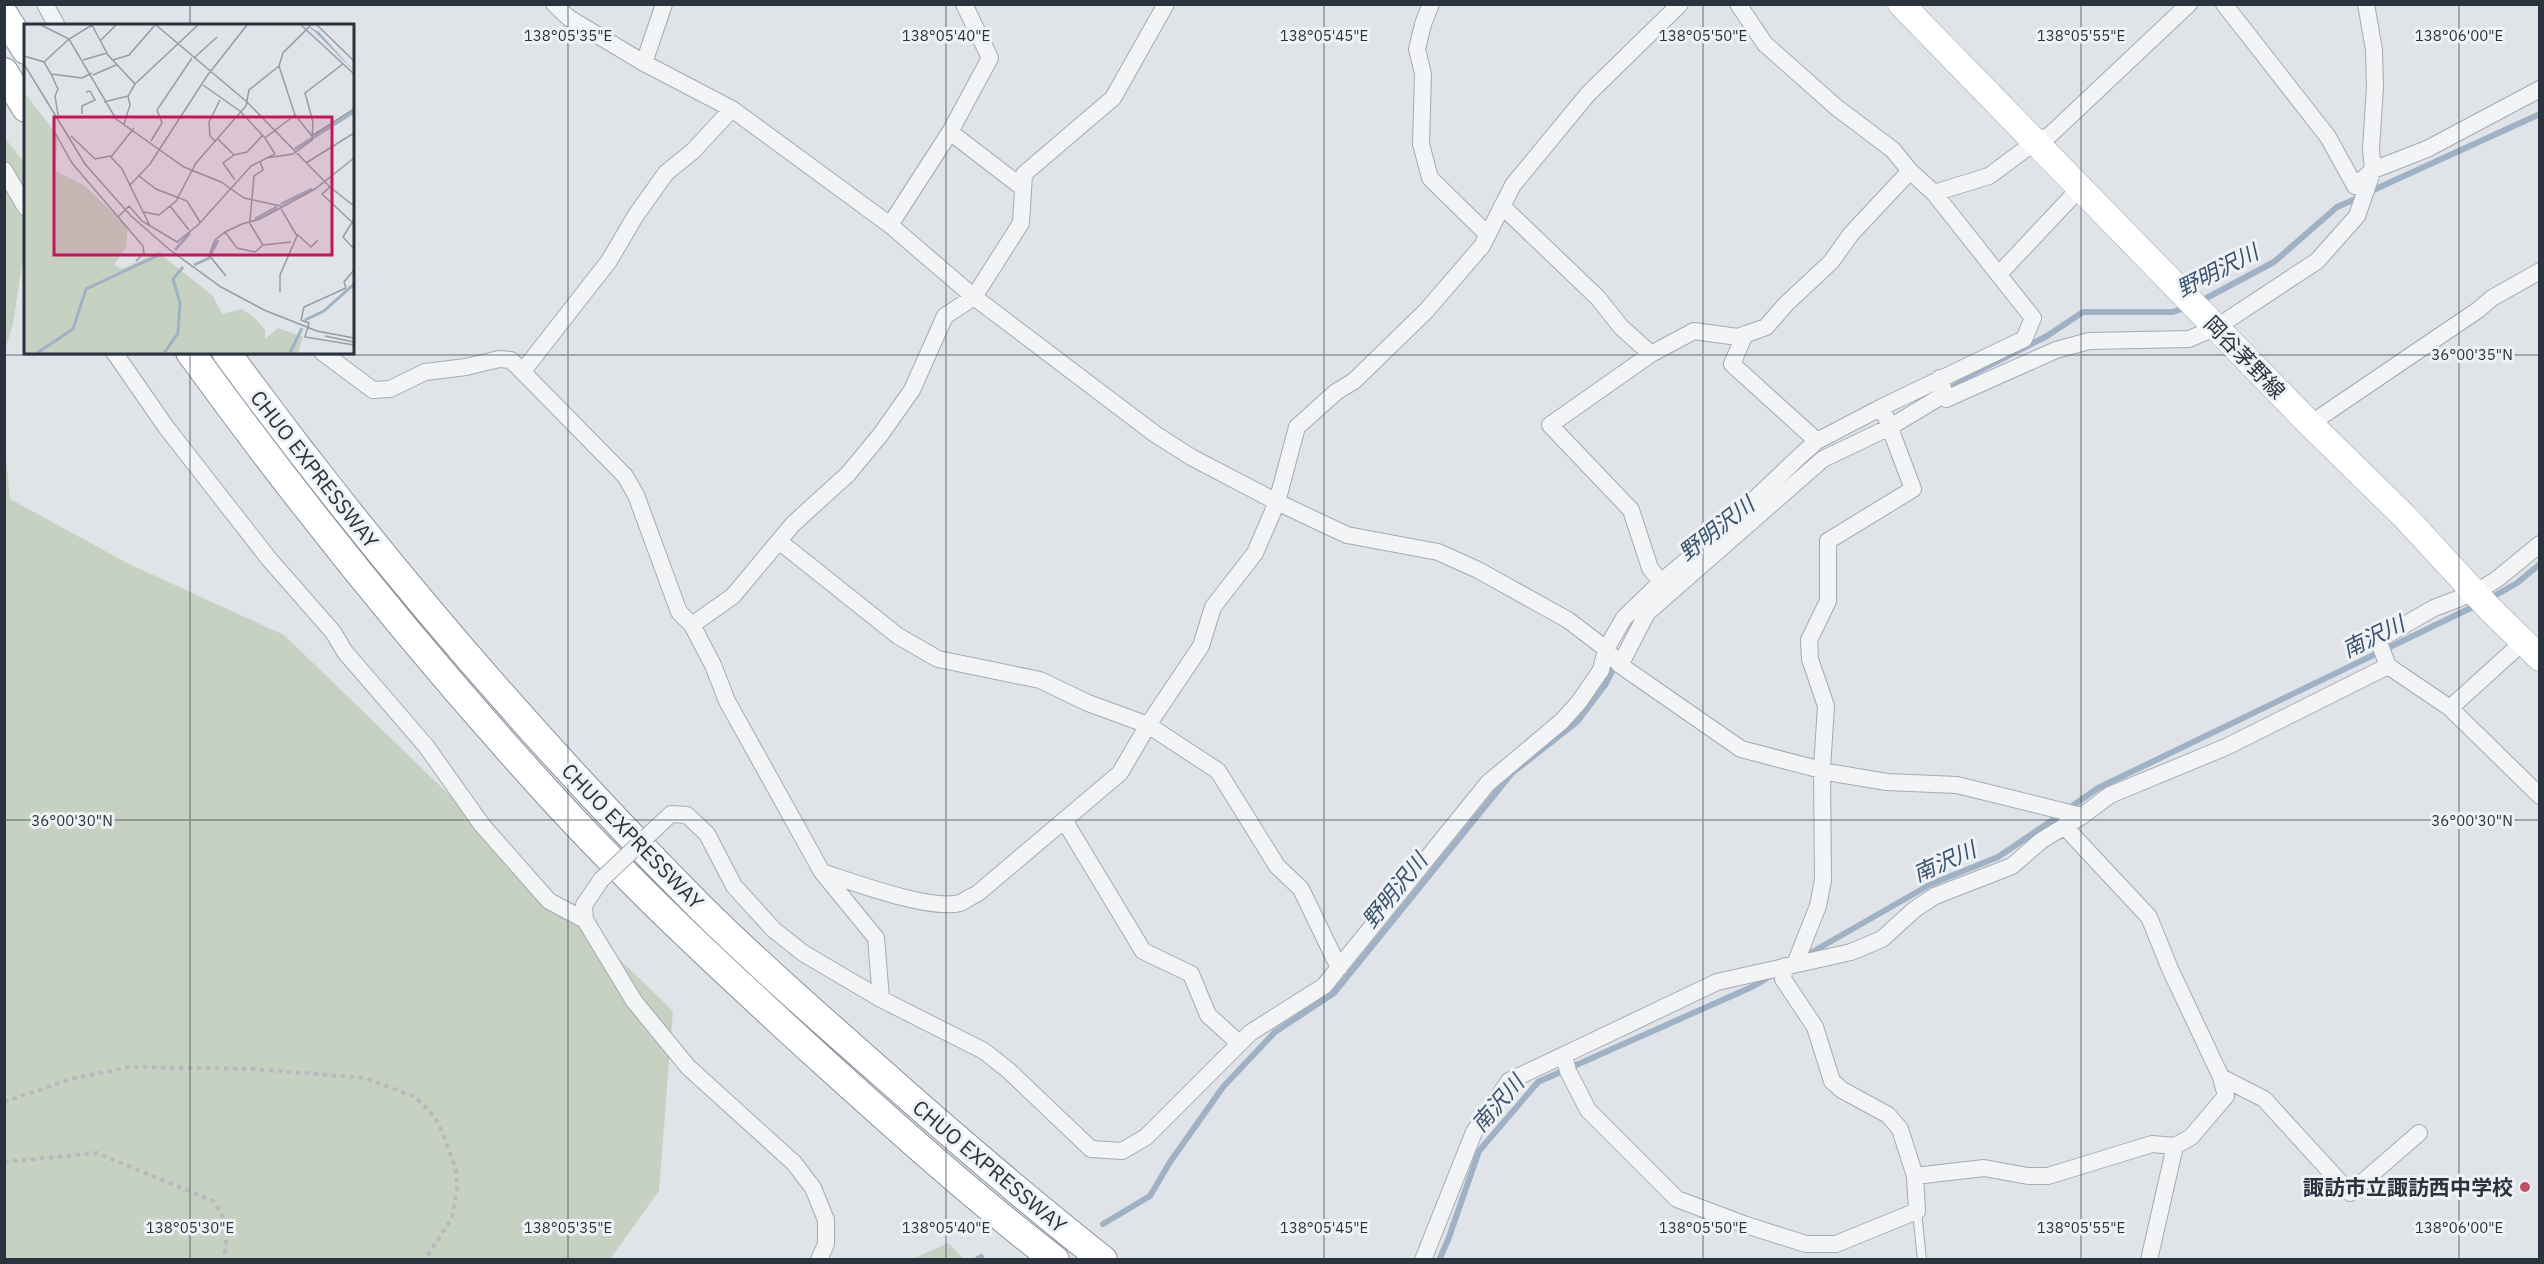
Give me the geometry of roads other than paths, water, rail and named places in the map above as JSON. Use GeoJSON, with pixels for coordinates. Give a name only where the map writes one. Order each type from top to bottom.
{"type":"FeatureCollection","features":[{"type":"Feature","properties":{"kind":"highway"},"geometry":{"type":"LineString","coordinates":[[4,15],[24,47]]}},
{"type":"Feature","properties":{"kind":"highway"},"geometry":{"type":"LineString","coordinates":[[4,72],[24,105]]}},
{"type":"Feature","properties":{"kind":"highway","name":"CHUO EXPRESSWAY"},"geometry":{"type":"LineString","coordinates":[[191,354],[260,450],[346,558],[558,804],[682,930],[793,1034],[904,1135],[1055,1260]]}},
{"type":"Feature","properties":{"kind":"highway","name":"CHUO EXPRESSWAY"},"geometry":{"type":"LineString","coordinates":[[227,354],[283,430],[370,541],[580,783],[703,909],[827,1025],[958,1140],[1103,1260]]}},
{"type":"Feature","properties":{"kind":"main road","name":"岡谷茅野線"},"geometry":{"type":"LineString","coordinates":[[1901,4],[2310,424],[2404,516],[2531,650]]}},
{"type":"Feature","properties":{"kind":"street"},"geometry":{"type":"LineString","coordinates":[[45,4],[56,24]]}},
{"type":"Feature","properties":{"kind":"street"},"geometry":{"type":"LineString","coordinates":[[554,4],[569,18],[645,63],[732,109],[890,225],[974,297],[1079,374],[1155,434],[1191,458],[1347,535],[1438,552],[1528,596],[1568,620],[1606,649],[1620,665],[1741,749],[1822,768],[1833,773],[1887,782],[1956,785],[2082,816]]}},
{"type":"Feature","properties":{"kind":"street"},"geometry":{"type":"LineString","coordinates":[[645,63],[664,4]]}},
{"type":"Feature","properties":{"kind":"street"},"geometry":{"type":"LineString","coordinates":[[890,225],[950,132],[990,58],[964,4]]}},
{"type":"Feature","properties":{"kind":"street"},"geometry":{"type":"LineString","coordinates":[[692,625],[733,596],[794,524],[848,474],[881,434],[912,390],[945,316],[974,297],[1021,223],[1024,174],[1113,98],[1166,4]]}},
{"type":"Feature","properties":{"kind":"street"},"geometry":{"type":"LineString","coordinates":[[1431,4],[1417,49],[1423,74],[1421,144],[1430,178],[1487,234]]}},
{"type":"Feature","properties":{"kind":"street"},"geometry":{"type":"LineString","coordinates":[[822,872],[896,896],[930,903],[959,903],[976,894],[1120,773],[1148,725],[1202,646],[1213,607],[1255,553],[1277,502],[1297,427],[1388,350],[1482,246],[1513,185],[1588,94],[1680,4]]}},
{"type":"Feature","properties":{"kind":"street"},"geometry":{"type":"LineString","coordinates":[[1620,665],[1647,613],[1822,459],[1890,427],[1942,386],[2024,339],[2033,318],[2000,273],[1934,193],[1910,171],[1893,150],[1836,107],[1765,44],[1738,4]]}},
{"type":"Feature","properties":{"kind":"street"},"geometry":{"type":"LineString","coordinates":[[1934,193],[1989,176],[2036,142],[2050,135],[2189,4]]}},
{"type":"Feature","properties":{"kind":"street"},"geometry":{"type":"LineString","coordinates":[[2224,4],[2328,137],[2355,186],[2373,171],[2427,149],[2540,89]]}},
{"type":"Feature","properties":{"kind":"street"},"geometry":{"type":"LineString","coordinates":[[1942,386],[1946,399],[2056,350],[2089,341],[2189,339],[2210,320],[2317,261],[2357,216],[2373,171],[2370,149],[2375,87],[2374,50],[2366,4]]}},
{"type":"Feature","properties":{"kind":"street"},"geometry":{"type":"LineString","coordinates":[[523,371],[609,261],[636,215],[666,172],[693,151],[732,109]]}},
{"type":"Feature","properties":{"kind":"street"},"geometry":{"type":"LineString","coordinates":[[950,132],[1023,188]]}},
{"type":"Feature","properties":{"kind":"street"},"geometry":{"type":"LineString","coordinates":[[4,170],[24,205]]}},
{"type":"Feature","properties":{"kind":"street"},"geometry":{"type":"LineString","coordinates":[[1661,582],[1650,568],[1631,510],[1550,425],[1651,354],[1694,331],[1737,337],[1766,327],[1786,304],[1831,262],[1851,234],[1910,171]]}},
{"type":"Feature","properties":{"kind":"street"},"geometry":{"type":"LineString","coordinates":[[2000,273],[2080,188]]}},
{"type":"Feature","properties":{"kind":"street"},"geometry":{"type":"LineString","coordinates":[[1502,206],[1598,298],[1621,327],[1651,354]]}},
{"type":"Feature","properties":{"kind":"street"},"geometry":{"type":"LineString","coordinates":[[2310,424],[2478,310],[2492,298],[2540,271]]}},
{"type":"Feature","properties":{"kind":"street"},"geometry":{"type":"LineString","coordinates":[[1745,334],[1732,364],[1817,441]]}},
{"type":"Feature","properties":{"kind":"street"},"geometry":{"type":"LineString","coordinates":[[115,354],[188,455],[269,559],[333,632],[345,652],[426,746],[482,825],[549,901],[585,920]]}},
{"type":"Feature","properties":{"kind":"street"},"geometry":{"type":"LineString","coordinates":[[325,354],[373,390],[390,389],[426,372],[466,367],[499,359],[511,360],[625,476],[636,495],[679,612],[692,625],[727,701],[822,872],[876,938],[881,999]]}},
{"type":"Feature","properties":{"kind":"street"},"geometry":{"type":"LineString","coordinates":[[819,1260],[826,1244],[826,1220],[813,1188],[794,1163],[688,1067],[634,1001],[585,920],[584,905],[601,880],[671,814],[687,816],[707,834],[734,886],[774,930],[803,953],[881,999],[984,1051],[1008,1070],[1091,1149],[1122,1151],[1146,1137],[1250,1033],[1323,986],[1488,783],[1562,721],[1579,702],[1600,670],[1606,649],[1624,618],[1661,582],[1717,535],[1817,441],[1882,406],[1942,386]]}},
{"type":"Feature","properties":{"kind":"street"},"geometry":{"type":"LineString","coordinates":[[1564,1055],[1568,1071],[1588,1110],[1677,1199],[1746,1225],[1806,1244],[1836,1244],[1917,1211],[1915,1176],[1900,1129],[1888,1114],[1842,1090],[1832,1081],[1815,1027],[1783,979],[1818,906],[1823,880],[1822,768],[1826,706],[1810,659],[1809,640],[1828,601],[1828,541],[1913,489],[1882,406]]}},
{"type":"Feature","properties":{"kind":"street"},"geometry":{"type":"LineString","coordinates":[[780,542],[898,636],[938,659],[1040,680],[1088,703],[1148,725],[1218,771],[1277,866],[1301,889],[1339,968]]}},
{"type":"Feature","properties":{"kind":"street"},"geometry":{"type":"LineString","coordinates":[[2540,544],[2496,580],[2476,592],[2434,608],[2378,640],[2388,666],[2450,708],[2540,796]]}},
{"type":"Feature","properties":{"kind":"street"},"geometry":{"type":"LineString","coordinates":[[2450,708],[2531,650]]}},
{"type":"Feature","properties":{"kind":"street"},"geometry":{"type":"LineString","coordinates":[[1423,1260],[1474,1132],[1509,1081],[1717,982],[1851,952],[1882,939],[1915,909],[1935,896],[2012,866],[2042,840],[2082,816],[2110,795],[2226,747],[2388,666]]}},
{"type":"Feature","properties":{"kind":"street"},"geometry":{"type":"LineString","coordinates":[[1064,820],[1143,951],[1191,974],[1208,1015],[1239,1043]]}},
{"type":"Feature","properties":{"kind":"street"},"geometry":{"type":"LineString","coordinates":[[1915,1176],[1984,1168],[2028,1176],[2048,1176],[2152,1144],[2175,1146],[2191,1137],[2226,1096],[2221,1077],[2170,969],[2149,917],[2064,826]]}},
{"type":"Feature","properties":{"kind":"street"},"geometry":{"type":"LineString","coordinates":[[2221,1077],[2264,1099],[2350,1193],[2419,1133]]}},
{"type":"Feature","properties":{"kind":"street"},"geometry":{"type":"LineString","coordinates":[[2149,1260],[2175,1146]]}},
{"type":"Feature","properties":{"kind":"lane"},"geometry":{"type":"LineString","coordinates":[[1917,1211],[1922,1260]]}},
{"type":"Feature","properties":{"kind":"waterway","name":"野明沢川"},"geometry":{"type":"LineString","coordinates":[[2369,192],[2540,114]]}},
{"type":"Feature","properties":{"kind":"waterway","name":"野明沢川"},"geometry":{"type":"LineString","coordinates":[[2199,302],[2274,262],[2337,207],[2360,197]]}},
{"type":"Feature","properties":{"kind":"waterway","name":"野明沢川"},"geometry":{"type":"LineString","coordinates":[[1949,390],[1972,374],[2047,336],[2083,312],[2173,312],[2187,307]]}},
{"type":"Feature","properties":{"kind":"waterway","name":"南沢川"},"geometry":{"type":"LineString","coordinates":[[2489,599],[2517,583],[2540,564]]}},
{"type":"Feature","properties":{"kind":"waterway","name":"南沢川"},"geometry":{"type":"LineString","coordinates":[[2068,809],[2098,788],[2477,605]]}},
{"type":"Feature","properties":{"kind":"waterway","name":"野明沢川"},"geometry":{"type":"LineString","coordinates":[[1103,1224],[1150,1196],[1170,1162],[1223,1087],[1275,1032],[1334,993],[1512,773],[1577,722],[1605,685],[1617,662]]}},
{"type":"Feature","properties":{"kind":"waterway","name":"南沢川"},"geometry":{"type":"LineString","coordinates":[[1807,955],[1931,884],[1998,857],[2060,815]]}},
{"type":"Feature","properties":{"kind":"waterway","name":"南沢川"},"geometry":{"type":"LineString","coordinates":[[1439,1260],[1479,1151],[1538,1082],[1754,986],[1772,975]]}},
{"type":"Feature","properties":{"kind":"waterway","name":"野明沢川"},"geometry":{"type":"LineString","coordinates":[[977,1260],[981,1257]]}},
{"type":"Feature","properties":{"kind":"place","name":"諏訪市立諏訪西中学校"},"geometry":{"type":"Point","coordinates":[2525,1187]}}]}
